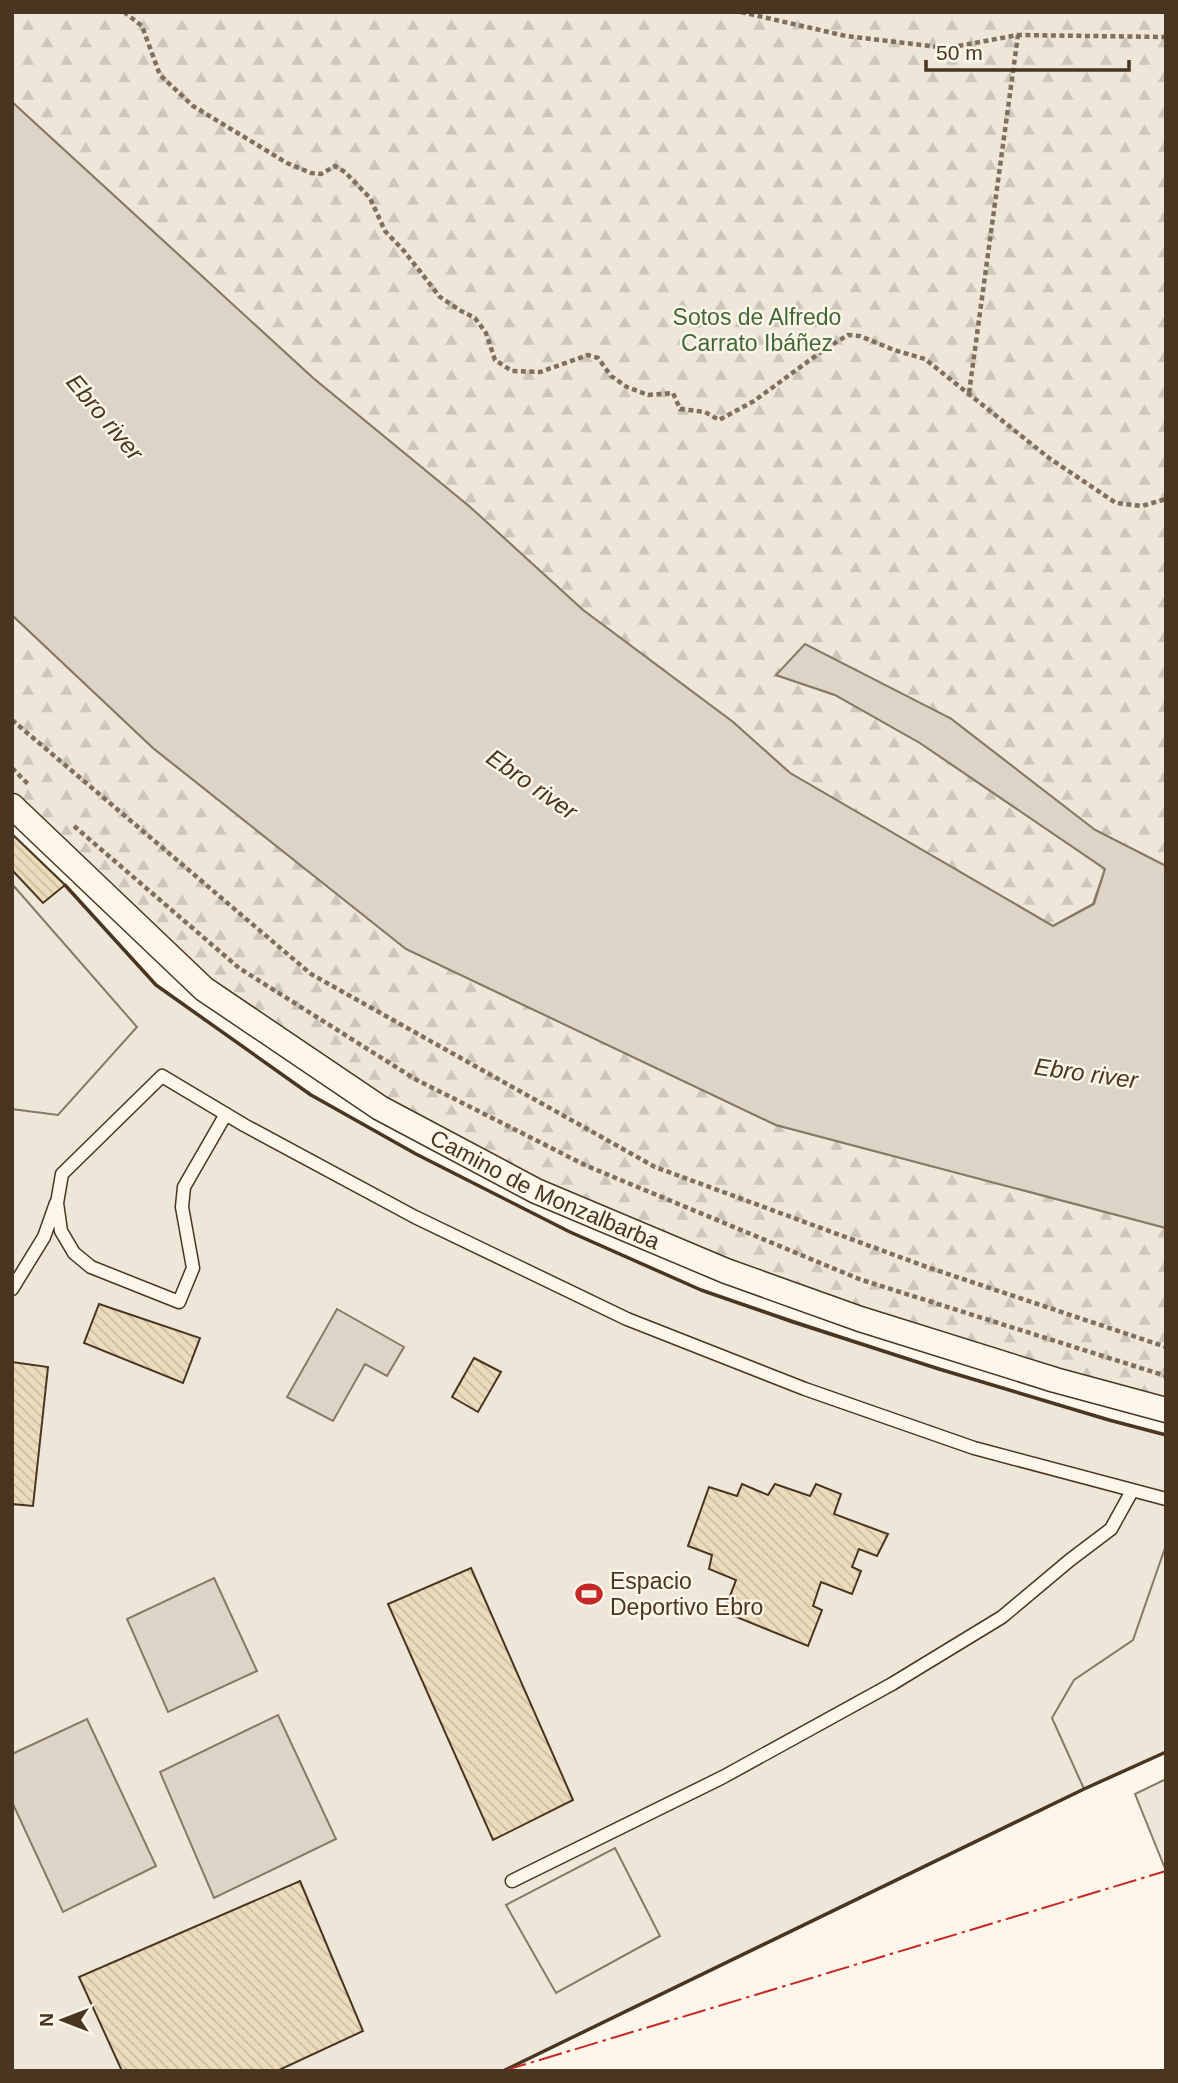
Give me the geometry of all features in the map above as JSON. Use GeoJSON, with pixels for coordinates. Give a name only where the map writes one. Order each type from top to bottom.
{"type":"FeatureCollection","features":[{"type":"Feature","properties":{"kind":"street","name":"Camino de Monzalbarba"},"geometry":{"type":"LineString","coordinates":[[12,806],[204,989],[380,1108],[536,1191],[726,1271],[860,1319],[1055,1380],[1166,1410]]}},
{"type":"Feature","properties":{"kind":"lane"},"geometry":{"type":"LineString","coordinates":[[12,1289],[44,1237],[57,1203],[62,1174],[162,1076],[244,1125],[415,1217],[627,1319],[805,1389],[974,1448],[1166,1499]]}},
{"type":"Feature","properties":{"kind":"lane"},"geometry":{"type":"LineString","coordinates":[[57,1203],[61,1231],[74,1253],[91,1267],[179,1301],[194,1268],[182,1207],[184,1187],[226,1114]]}},
{"type":"Feature","properties":{"kind":"lane"},"geometry":{"type":"LineString","coordinates":[[512,1881],[723,1777],[892,1684],[1002,1617],[1111,1529],[1132,1491]]}},
{"type":"Feature","properties":{"kind":"path"},"geometry":{"type":"LineString","coordinates":[[124,12],[142,26],[160,75],[193,106],[287,163],[311,173],[321,174],[335,166],[345,172],[370,198],[385,231],[440,297],[475,318],[486,333],[495,360],[512,370],[540,372],[588,355],[598,358],[611,376],[627,387],[648,395],[673,393],[680,409],[705,412],[719,420],[754,401],[824,349],[848,335],[860,336],[925,359],[1049,458],[1116,503],[1142,506],[1166,499]]}},
{"type":"Feature","properties":{"kind":"path"},"geometry":{"type":"LineString","coordinates":[[741,12],[846,36],[947,48],[1017,35],[1166,37]]}},
{"type":"Feature","properties":{"kind":"path"},"geometry":{"type":"LineString","coordinates":[[969,393],[1017,35]]}},
{"type":"Feature","properties":{"kind":"path"},"geometry":{"type":"LineString","coordinates":[[12,720],[312,974],[655,1167],[927,1267],[1166,1347]]}},
{"type":"Feature","properties":{"kind":"path"},"geometry":{"type":"LineString","coordinates":[[12,768],[35,791]]}},
{"type":"Feature","properties":{"kind":"path"},"geometry":{"type":"LineString","coordinates":[[73,825],[239,968],[415,1079],[587,1166],[859,1279],[1166,1376]]}},
{"type":"Feature","properties":{"kind":"green space","name":"Sotos de Alfredo Carrato Ibáñez"},"geometry":{"type":"Polygon","coordinates":[[[12,12],[1166,12],[1166,866],[1095,830],[950,718],[776,675],[835,695],[920,743],[1105,869],[1093,904],[1053,926],[790,773],[733,722],[583,610],[470,507],[313,378],[12,102],[12,12]]]}},
{"type":"Feature","properties":{"kind":"green space"},"geometry":{"type":"Polygon","coordinates":[[[12,615],[153,748],[406,949],[776,1125],[1166,1228],[1166,1409],[1055,1380],[536,1191],[204,989],[12,806],[12,615]]]}},
{"type":"Feature","properties":{"kind":"green space","name":"Espacio Deportivo Ebro"},"geometry":{"type":"Polygon","coordinates":[[[12,834],[65,885],[156,985],[311,1095],[416,1154],[570,1232],[701,1290],[939,1369],[1166,1435],[1166,1752],[1084,1789],[503,2071],[12,2071],[12,834]]]}},
{"type":"Feature","properties":{"kind":"shaded area"},"geometry":{"type":"Polygon","coordinates":[[[12,884],[137,1027],[58,1115],[12,1109],[12,884]]]}},
{"type":"Feature","properties":{"kind":"shaded area"},"geometry":{"type":"Polygon","coordinates":[[[1166,1545],[1166,1752],[1084,1789],[1052,1718],[1074,1680],[1133,1640],[1166,1545]]]}},
{"type":"Feature","properties":{"kind":"shaded area"},"geometry":{"type":"Polygon","coordinates":[[[1166,1779],[1166,1871],[1135,1794],[1166,1779]]]}},
{"type":"Feature","properties":{"kind":"shaded area"},"geometry":{"type":"Polygon","coordinates":[[[615,1848],[660,1936],[556,1993],[506,1905],[615,1848]]]}},
{"type":"Feature","properties":{"kind":"water","name":"Ebro river"},"geometry":{"type":"Polygon","coordinates":[[[12,102],[313,378],[470,507],[583,610],[733,722],[790,773],[1053,926],[1094,904],[1105,869],[920,743],[835,695],[776,675],[805,644],[950,718],[1095,830],[1166,866],[1166,1228],[776,1125],[406,949],[153,748],[12,615],[12,102]]]}},
{"type":"Feature","properties":{"kind":"water"},"geometry":{"type":"Polygon","coordinates":[[[337,1309],[404,1347],[387,1376],[365,1364],[333,1421],[287,1397],[337,1309]]]}},
{"type":"Feature","properties":{"kind":"water"},"geometry":{"type":"Polygon","coordinates":[[[214,1578],[257,1671],[168,1712],[127,1619],[214,1578]]]}},
{"type":"Feature","properties":{"kind":"water"},"geometry":{"type":"Polygon","coordinates":[[[278,1715],[336,1839],[214,1898],[160,1772],[278,1715]]]}},
{"type":"Feature","properties":{"kind":"water"},"geometry":{"type":"Polygon","coordinates":[[[87,1719],[156,1866],[63,1912],[12,1802],[12,1754],[87,1719]]]}},
{"type":"Feature","properties":{"kind":"building"},"geometry":{"type":"Polygon","coordinates":[[[12,834],[65,885],[43,903],[12,870],[12,834]]]}},
{"type":"Feature","properties":{"kind":"building"},"geometry":{"type":"Polygon","coordinates":[[[99,1304],[200,1338],[183,1383],[84,1343],[99,1304]]]}},
{"type":"Feature","properties":{"kind":"building"},"geometry":{"type":"Polygon","coordinates":[[[474,1358],[501,1372],[478,1412],[452,1397],[474,1358]]]}},
{"type":"Feature","properties":{"kind":"building"},"geometry":{"type":"Polygon","coordinates":[[[12,1362],[48,1367],[33,1506],[12,1504],[12,1362]]]}},
{"type":"Feature","properties":{"kind":"building"},"geometry":{"type":"Polygon","coordinates":[[[742,1484],[768,1495],[775,1484],[810,1496],[816,1484],[841,1494],[834,1514],[888,1534],[877,1556],[859,1549],[852,1567],[861,1571],[852,1594],[821,1582],[813,1606],[822,1610],[808,1646],[724,1612],[736,1580],[709,1569],[712,1555],[688,1546],[709,1487],[737,1496],[742,1484]]]}},
{"type":"Feature","properties":{"kind":"building"},"geometry":{"type":"Polygon","coordinates":[[[471,1568],[573,1800],[493,1840],[388,1604],[471,1568]]]}},
{"type":"Feature","properties":{"kind":"building"},"geometry":{"type":"Polygon","coordinates":[[[300,1881],[363,2031],[277,2071],[122,2071],[79,1977],[300,1881]]]}},
{"type":"Feature","properties":{"kind":"wall"},"geometry":{"type":"LineString","coordinates":[[65,885],[156,985],[311,1095],[416,1154],[570,1232],[701,1290],[793,1322],[939,1369],[1166,1435]]}},
{"type":"Feature","properties":{"kind":"wall"},"geometry":{"type":"LineString","coordinates":[[503,2071],[1084,1789],[1166,1752]]}},
{"type":"Feature","properties":{"kind":"power"},"geometry":{"type":"LineString","coordinates":[[503,2071],[1166,1871]]}},
{"type":"Feature","properties":{"kind":"place","name":"Espacio Deportivo Ebro"},"geometry":{"type":"Point","coordinates":[589,1594]}}]}
